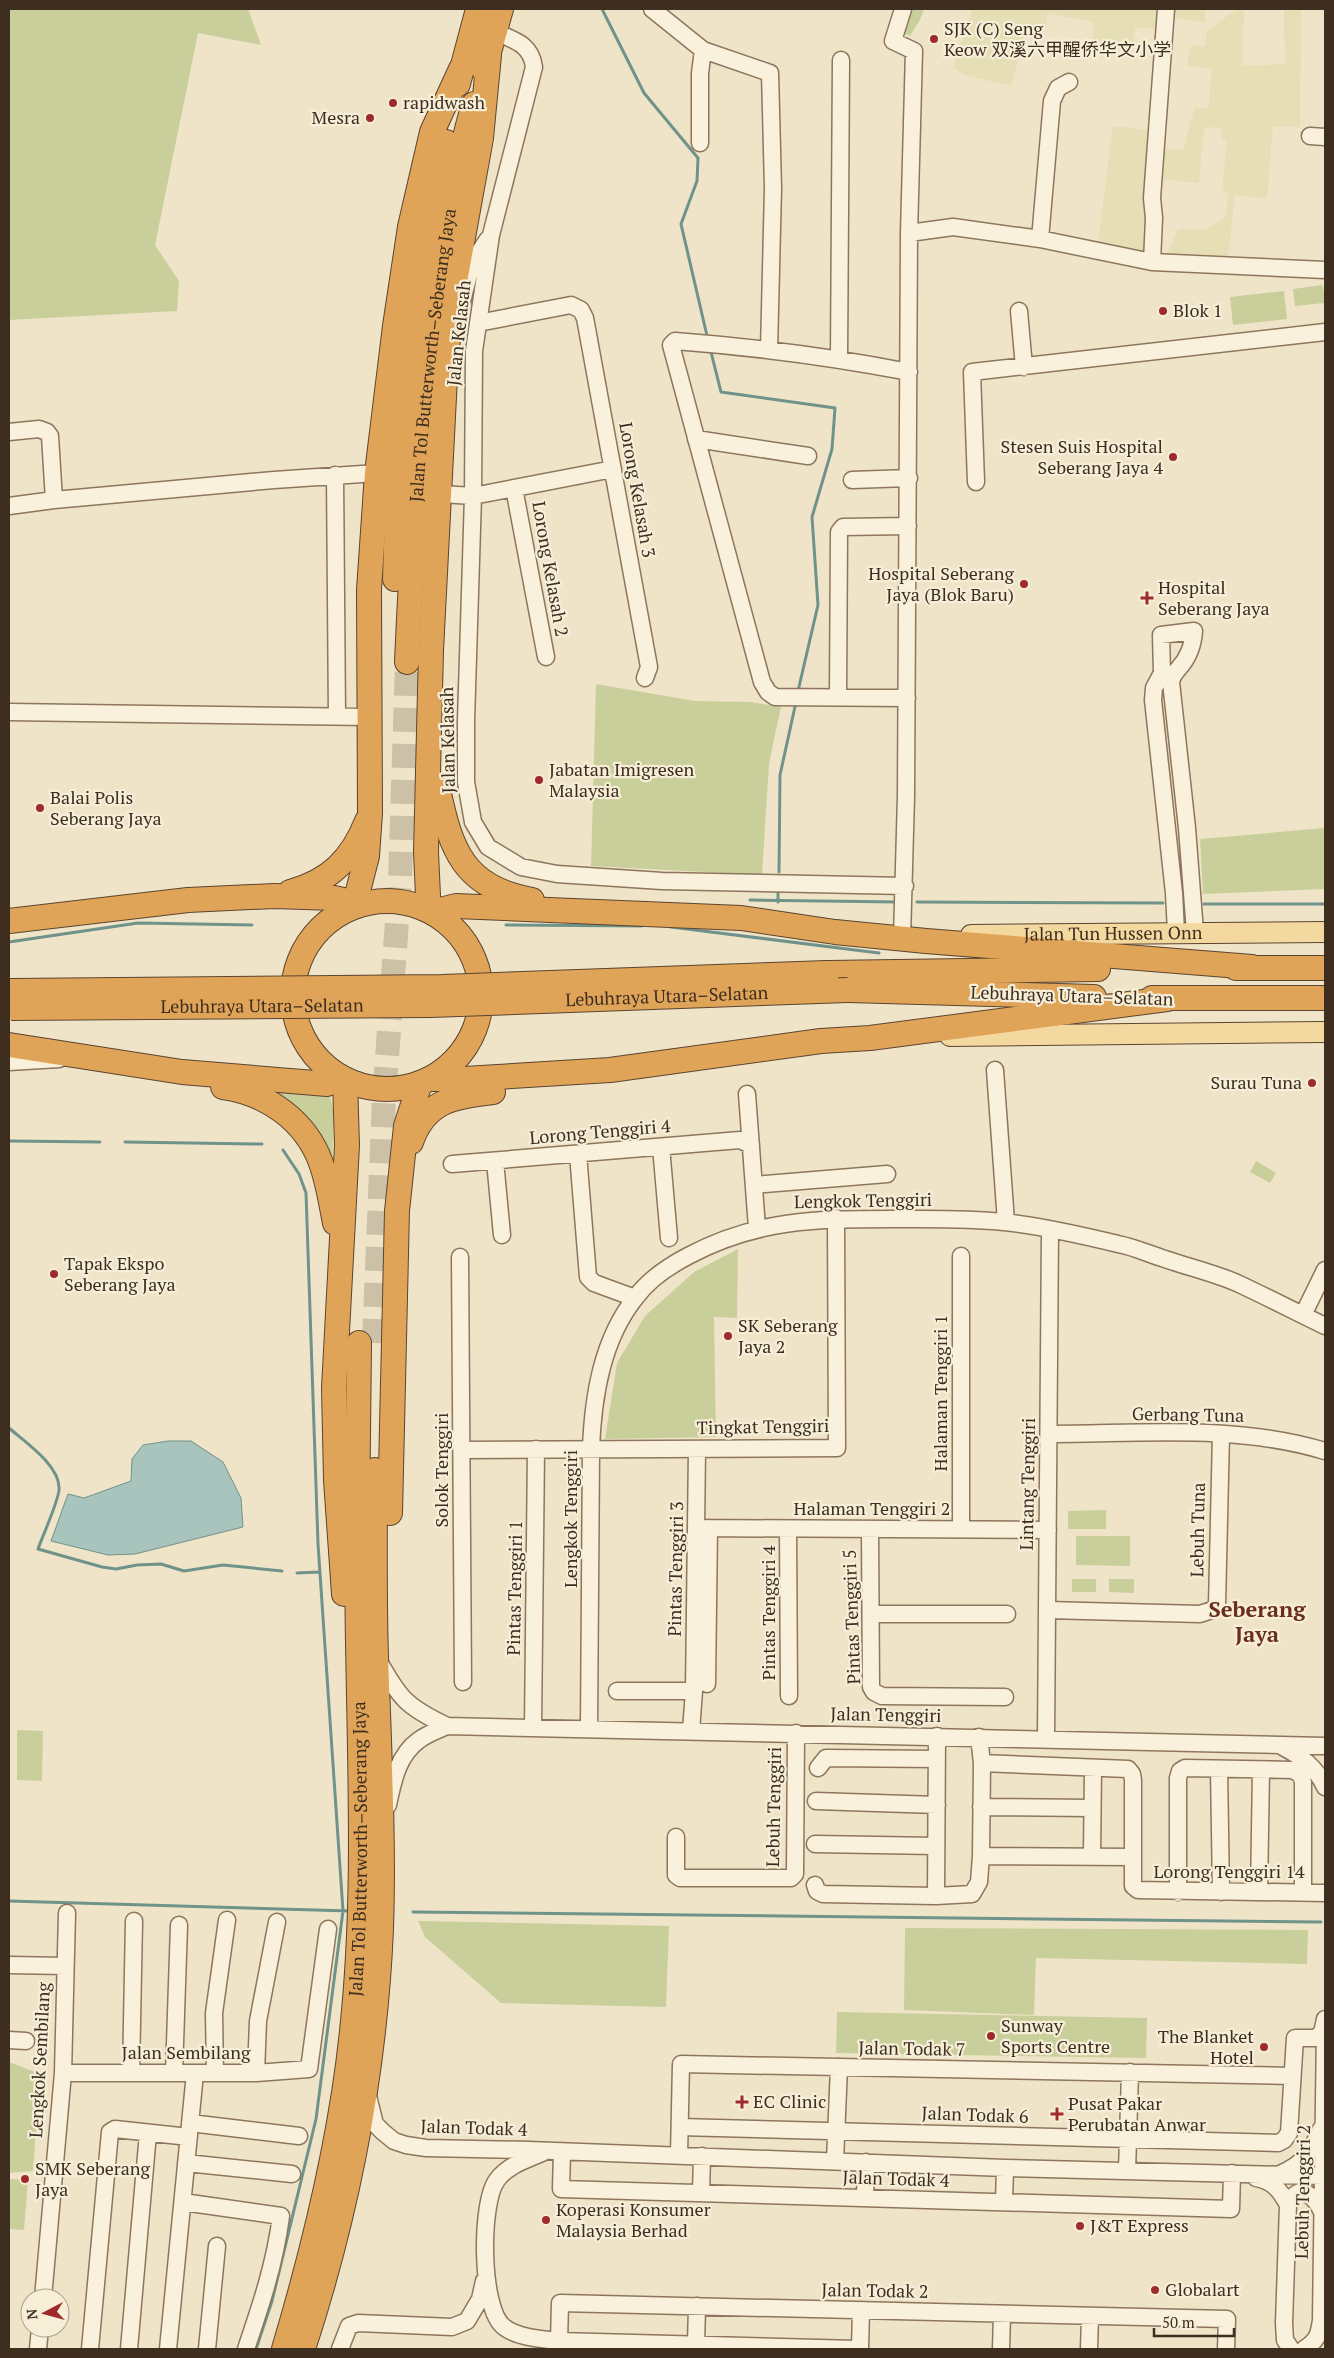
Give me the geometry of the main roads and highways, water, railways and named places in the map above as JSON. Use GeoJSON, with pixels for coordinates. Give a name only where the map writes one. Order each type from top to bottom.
{"type":"FeatureCollection","features":[{"type":"Feature","properties":{"kind":"highway"},"geometry":{"type":"LineString","coordinates":[[355,906],[367,856],[370,813],[369,590],[378,473],[410,226],[432,132],[461,69],[478,9]]}},
{"type":"Feature","properties":{"kind":"highway"},"geometry":{"type":"LineString","coordinates":[[430,912],[426,859],[431,651],[441,494],[446,358],[454,287],[481,138],[489,55],[500,9]]}},
{"type":"Feature","properties":{"kind":"highway","name":"Jalan Tol Butterworth–Seberang Jaya"},"geometry":{"type":"LineString","coordinates":[[461,69],[424,252],[401,438],[400,663],[428,364],[440,272],[464,135],[489,55]]}},
{"type":"Feature","properties":{"kind":"highway"},"geometry":{"type":"LineString","coordinates":[[429,753],[448,833],[454,848],[467,866],[487,885],[497,890],[560,910]]}},
{"type":"Feature","properties":{"kind":"highway"},"geometry":{"type":"LineString","coordinates":[[274,896],[310,886],[332,873],[351,851],[370,813]]}},
{"type":"Feature","properties":{"kind":"highway"},"geometry":{"type":"LineString","coordinates":[[9,921],[149,904],[274,896],[334,898],[355,906]]}},
{"type":"Feature","properties":{"kind":"highway"},"geometry":{"type":"LineString","coordinates":[[370,1645],[388,1582],[397,1211],[406,1126],[425,1081],[448,1066],[463,1050],[475,1025],[480,998],[478,976],[466,945],[452,928],[430,912],[392,901],[355,906],[329,921],[311,940],[299,963],[293,989],[295,1015],[304,1040],[320,1062],[343,1079],[377,1089],[399,1089],[425,1081],[610,1070],[821,1041],[870,1038],[1167,999]]}},
{"type":"Feature","properties":{"kind":"highway"},"geometry":{"type":"LineString","coordinates":[[430,912],[456,906],[741,918],[835,932],[1029,950],[1252,967]]}},
{"type":"Feature","properties":{"kind":"highway","name":"Lebuhraya Utara–Selatan"},"geometry":{"type":"LineString","coordinates":[[10,1000],[827,973],[1252,967],[1325,968]]}},
{"type":"Feature","properties":{"kind":"highway","name":"Lebuhraya Utara–Selatan"},"geometry":{"type":"LineString","coordinates":[[10,1000],[431,1005],[848,990],[1167,999],[1325,998]]}},
{"type":"Feature","properties":{"kind":"highway"},"geometry":{"type":"LineString","coordinates":[[9,1045],[182,1072],[327,1084],[343,1079]]}},
{"type":"Feature","properties":{"kind":"highway"},"geometry":{"type":"LineString","coordinates":[[182,1072],[199,1082],[234,1088],[258,1096],[281,1109],[300,1128],[320,1162],[342,1252]]}},
{"type":"Feature","properties":{"kind":"highway"},"geometry":{"type":"LineString","coordinates":[[402,1171],[415,1131],[424,1118],[439,1104],[456,1097],[543,1086],[568,1072]]}},
{"type":"Feature","properties":{"kind":"highway"},"geometry":{"type":"LineString","coordinates":[[343,1079],[347,1145],[334,1388],[336,1480],[343,1590],[370,1645]]}},
{"type":"Feature","properties":{"kind":"highway","name":"Jalan Tol Butterworth–Seberang Jaya"},"geometry":{"type":"LineString","coordinates":[[284,2349],[307,2271],[327,2184],[352,2032],[362,1880],[370,1645],[366,1343]]}},
{"type":"Feature","properties":{"kind":"highway","name":"Jalan Tol Butterworth–Seberang Jaya"},"geometry":{"type":"LineString","coordinates":[[303,2349],[350,2178],[376,1993],[381,1929],[382,1840],[370,1645]]}},
{"type":"Feature","properties":{"kind":"main road","name":"Jalan Tun Hussen Onn"},"geometry":{"type":"LineString","coordinates":[[902,938],[1185,932],[1325,932]]}},
{"type":"Feature","properties":{"kind":"main road"},"geometry":{"type":"LineString","coordinates":[[870,1038],[1325,1032]]}},
{"type":"Feature","properties":{"kind":"water"},"geometry":{"type":"Polygon","coordinates":[[[168,1441],[191,1441],[223,1462],[241,1498],[243,1527],[135,1554],[108,1555],[51,1541],[68,1494],[84,1498],[131,1481],[132,1459],[143,1445],[168,1441]]]}},
{"type":"Feature","properties":{"kind":"waterway"},"geometry":{"type":"LineString","coordinates":[[602,9],[644,93],[698,158],[697,181],[681,224],[708,340]]}},
{"type":"Feature","properties":{"kind":"waterway"},"geometry":{"type":"LineString","coordinates":[[710,348],[721,392],[835,408],[832,449],[812,517],[818,605],[798,691]]}},
{"type":"Feature","properties":{"kind":"waterway"},"geometry":{"type":"LineString","coordinates":[[779,872],[780,775],[796,702]]}},
{"type":"Feature","properties":{"kind":"waterway"},"geometry":{"type":"LineString","coordinates":[[778,892],[778,902]]}},
{"type":"Feature","properties":{"kind":"waterway"},"geometry":{"type":"LineString","coordinates":[[750,900],[898,902]]}},
{"type":"Feature","properties":{"kind":"waterway"},"geometry":{"type":"LineString","coordinates":[[917,902],[1163,903]]}},
{"type":"Feature","properties":{"kind":"waterway"},"geometry":{"type":"LineString","coordinates":[[1204,904],[1325,904]]}},
{"type":"Feature","properties":{"kind":"waterway"},"geometry":{"type":"LineString","coordinates":[[9,942],[138,923],[252,925]]}},
{"type":"Feature","properties":{"kind":"waterway"},"geometry":{"type":"LineString","coordinates":[[506,925],[642,926]]}},
{"type":"Feature","properties":{"kind":"waterway"},"geometry":{"type":"LineString","coordinates":[[671,927],[879,953]]}},
{"type":"Feature","properties":{"kind":"waterway"},"geometry":{"type":"LineString","coordinates":[[9,1141],[100,1142]]}},
{"type":"Feature","properties":{"kind":"waterway"},"geometry":{"type":"LineString","coordinates":[[125,1142],[262,1144]]}},
{"type":"Feature","properties":{"kind":"waterway"},"geometry":{"type":"LineString","coordinates":[[256,2349],[272,2301],[316,2119],[343,1911],[318,1544],[306,1193],[299,1174],[283,1150]]}},
{"type":"Feature","properties":{"kind":"waterway"},"geometry":{"type":"LineString","coordinates":[[9,1428],[41,1455],[54,1472],[58,1481],[59,1490],[56,1502],[38,1549],[102,1567],[116,1569],[137,1565],[161,1564],[184,1571],[223,1565],[282,1571]]}},
{"type":"Feature","properties":{"kind":"waterway"},"geometry":{"type":"LineString","coordinates":[[297,1573],[319,1572]]}},
{"type":"Feature","properties":{"kind":"waterway"},"geometry":{"type":"LineString","coordinates":[[9,1901],[350,1911]]}},
{"type":"Feature","properties":{"kind":"waterway"},"geometry":{"type":"LineString","coordinates":[[413,1912],[1321,1922]]}},
{"type":"Feature","properties":{"kind":"tunnel"},"geometry":{"type":"LineString","coordinates":[[374,1343],[384,1098],[400,881],[407,662]]}},
{"type":"Feature","properties":{"kind":"place","name":"SJK (C) Seng Keow 双溪六甲醒侨华文小学"},"geometry":{"type":"Point","coordinates":[934,39]}},
{"type":"Feature","properties":{"kind":"place","name":"rapidwash"},"geometry":{"type":"Point","coordinates":[393,103]}},
{"type":"Feature","properties":{"kind":"place","name":"Mesra"},"geometry":{"type":"Point","coordinates":[370,118]}},
{"type":"Feature","properties":{"kind":"place","name":"Blok 1"},"geometry":{"type":"Point","coordinates":[1163,311]}},
{"type":"Feature","properties":{"kind":"place","name":"Stesen Suis Hospital Seberang Jaya 4"},"geometry":{"type":"Point","coordinates":[1173,457]}},
{"type":"Feature","properties":{"kind":"place","name":"Hospital Seberang Jaya (Blok Baru)"},"geometry":{"type":"Point","coordinates":[1024,584]}},
{"type":"Feature","properties":{"kind":"place","name":"Hospital Seberang Jaya"},"geometry":{"type":"Point","coordinates":[1147,598]}},
{"type":"Feature","properties":{"kind":"place","name":"Jabatan Imigresen Malaysia"},"geometry":{"type":"Point","coordinates":[539,780]}},
{"type":"Feature","properties":{"kind":"place","name":"Balai Polis Seberang Jaya"},"geometry":{"type":"Point","coordinates":[40,808]}},
{"type":"Feature","properties":{"kind":"place","name":"Surau Tuna"},"geometry":{"type":"Point","coordinates":[1312,1083]}},
{"type":"Feature","properties":{"kind":"place","name":"Tapak Ekspo Seberang Jaya"},"geometry":{"type":"Point","coordinates":[54,1274]}},
{"type":"Feature","properties":{"kind":"place","name":"SK Seberang Jaya 2"},"geometry":{"type":"Point","coordinates":[728,1336]}},
{"type":"Feature","properties":{"kind":"place","name":"Sunway Sports Centre"},"geometry":{"type":"Point","coordinates":[991,2036]}},
{"type":"Feature","properties":{"kind":"place","name":"The Blanket Hotel"},"geometry":{"type":"Point","coordinates":[1264,2047]}},
{"type":"Feature","properties":{"kind":"place","name":"EC Clinic"},"geometry":{"type":"Point","coordinates":[742,2102]}},
{"type":"Feature","properties":{"kind":"place","name":"Pusat Pakar Perubatan Anwar"},"geometry":{"type":"Point","coordinates":[1057,2114]}},
{"type":"Feature","properties":{"kind":"place","name":"SMK Seberang Jaya"},"geometry":{"type":"Point","coordinates":[25,2179]}},
{"type":"Feature","properties":{"kind":"place","name":"Koperasi Konsumer Malaysia Berhad"},"geometry":{"type":"Point","coordinates":[546,2220]}},
{"type":"Feature","properties":{"kind":"place","name":"J&T Express"},"geometry":{"type":"Point","coordinates":[1080,2226]}},
{"type":"Feature","properties":{"kind":"place","name":"Globalart"},"geometry":{"type":"Point","coordinates":[1155,2290]}},
{"type":"Feature","properties":{"kind":"district","name":"Seberang Jaya"},"geometry":{"type":"Point","coordinates":[1257,1622]}}]}
